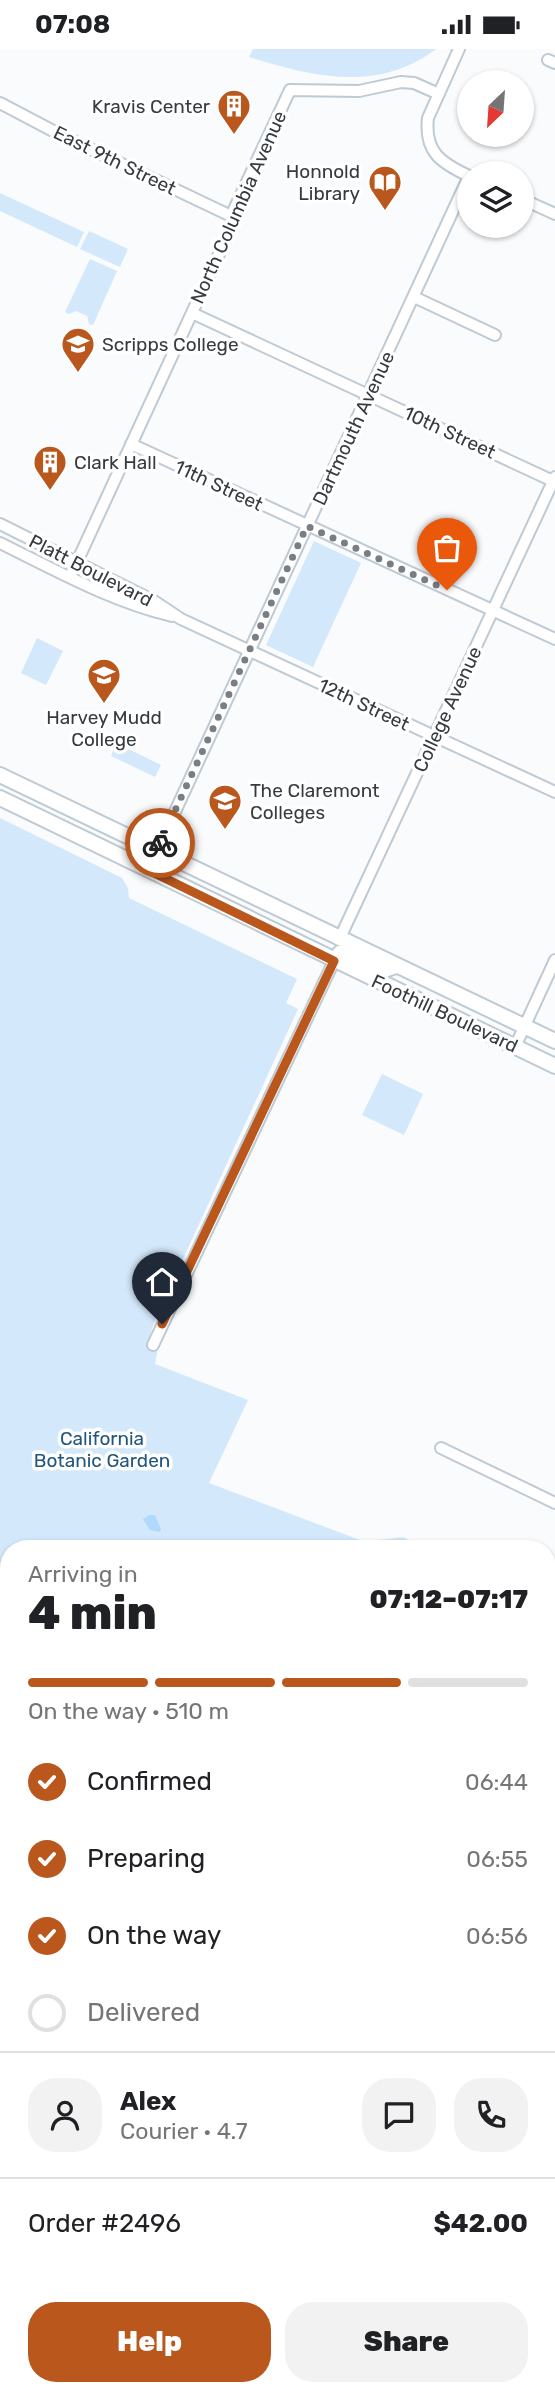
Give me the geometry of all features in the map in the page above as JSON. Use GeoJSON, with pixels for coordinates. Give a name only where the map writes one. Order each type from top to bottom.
{"type":"FeatureCollection","features":[{"type":"Feature","properties":{"kind":"main road","name":"Foothill Boulevard"},"geometry":{"type":"LineString","coordinates":[[0,775],[339,940],[555,1041]]}},
{"type":"Feature","properties":{"kind":"main road"},"geometry":{"type":"LineString","coordinates":[[0,798],[272,930],[292,932],[324,946],[330,946],[339,940]]}},
{"type":"Feature","properties":{"kind":"main road","name":"Foothill Boulevard"},"geometry":{"type":"LineString","coordinates":[[272,930],[555,1066]]}},
{"type":"Feature","properties":{"kind":"main road"},"geometry":{"type":"LineString","coordinates":[[334,961],[340,953],[378,969],[396,966]]}},
{"type":"Feature","properties":{"kind":"street"},"geometry":{"type":"LineString","coordinates":[[457,170],[435,153],[429,142],[428,118],[459,49]]}},
{"type":"Feature","properties":{"kind":"street","name":"North Columbia Avenue"},"geometry":{"type":"LineString","coordinates":[[69,577],[232,226],[231,216],[290,90],[359,91],[401,82],[414,83],[439,94]]}},
{"type":"Feature","properties":{"kind":"street","name":"East 9th Street"},"geometry":{"type":"LineString","coordinates":[[0,103],[231,216]]}},
{"type":"Feature","properties":{"kind":"street","name":"Dartmouth Avenue"},"geometry":{"type":"LineString","coordinates":[[148,870],[457,202]]}},
{"type":"Feature","properties":{"kind":"street"},"geometry":{"type":"LineString","coordinates":[[534,204],[555,214]]}},
{"type":"Feature","properties":{"kind":"street"},"geometry":{"type":"LineString","coordinates":[[414,297],[495,335]]}},
{"type":"Feature","properties":{"kind":"street","name":"10th Street"},"geometry":{"type":"LineString","coordinates":[[192,313],[554,480]]}},
{"type":"Feature","properties":{"kind":"street","name":"11th Street"},"geometry":{"type":"LineString","coordinates":[[131,444],[493,611]]}},
{"type":"Feature","properties":{"kind":"street","name":"College Avenue"},"geometry":{"type":"LineString","coordinates":[[339,940],[554,480]]}},
{"type":"Feature","properties":{"kind":"street","name":"Platt Boulevard"},"geometry":{"type":"LineString","coordinates":[[0,524],[154,601],[181,619],[250,651]]}},
{"type":"Feature","properties":{"kind":"street","name":"Platt Boulevard"},"geometry":{"type":"LineString","coordinates":[[0,543],[69,577],[150,611],[181,619]]}},
{"type":"Feature","properties":{"kind":"street"},"geometry":{"type":"LineString","coordinates":[[493,611],[555,639]]}},
{"type":"Feature","properties":{"kind":"street","name":"12th Street"},"geometry":{"type":"LineString","coordinates":[[250,651],[555,792]]}},
{"type":"Feature","properties":{"kind":"street"},"geometry":{"type":"LineString","coordinates":[[515,1047],[555,960]]}},
{"type":"Feature","properties":{"kind":"street"},"geometry":{"type":"LineString","coordinates":[[153,1345],[334,961]]}},
{"type":"Feature","properties":{"kind":"street"},"geometry":{"type":"LineString","coordinates":[[441,1448],[555,1503]]}},
{"type":"Feature","properties":{"kind":"green space"},"geometry":{"type":"Polygon","coordinates":[[[253,49],[436,49],[414,63],[391,72],[345,77],[297,70],[249,57],[253,49]]]}},
{"type":"Feature","properties":{"kind":"green space"},"geometry":{"type":"Polygon","coordinates":[[[0,193],[84,232],[77,247],[0,211],[0,193]]]}},
{"type":"Feature","properties":{"kind":"green space"},"geometry":{"type":"Polygon","coordinates":[[[89,231],[128,249],[120,267],[80,249],[89,231]]]}},
{"type":"Feature","properties":{"kind":"green space"},"geometry":{"type":"Polygon","coordinates":[[[90,259],[117,271],[93,325],[89,324],[87,316],[76,311],[69,314],[65,312],[90,259]]]}},
{"type":"Feature","properties":{"kind":"green space"},"geometry":{"type":"Polygon","coordinates":[[[314,541],[361,563],[313,667],[266,645],[314,541]]]}},
{"type":"Feature","properties":{"kind":"green space"},"geometry":{"type":"Polygon","coordinates":[[[37,638],[63,651],[46,685],[21,673],[37,638]]]}},
{"type":"Feature","properties":{"kind":"green space"},"geometry":{"type":"Polygon","coordinates":[[[116,743],[161,765],[155,777],[111,756],[116,743]]]}},
{"type":"Feature","properties":{"kind":"green space","name":"California Botanic Garden"},"geometry":{"type":"Polygon","coordinates":[[[0,818],[122,878],[128,888],[129,898],[297,979],[286,1003],[298,1009],[154,1322],[148,1342],[158,1348],[155,1364],[248,1400],[209,1483],[360,1540],[0,1540],[0,818]]]}},
{"type":"Feature","properties":{"kind":"green space"},"geometry":{"type":"Polygon","coordinates":[[[382,1074],[423,1094],[404,1135],[362,1115],[382,1074]]]}},
{"type":"Feature","properties":{"kind":"green space"},"geometry":{"type":"Polygon","coordinates":[[[403,1537],[409,1540],[380,1540],[403,1537]]]}},
{"type":"Feature","properties":{"kind":"water"},"geometry":{"type":"Polygon","coordinates":[[[155,1515],[160,1532],[150,1530],[143,1519],[155,1515]]]}},
{"type":"Feature","properties":{"kind":"way so far"},"geometry":{"type":"LineString","coordinates":[[160,843],[307,526],[447,590]]}},
{"type":"Feature","properties":{"kind":"place","name":"Kravis Center"},"geometry":{"type":"Point","coordinates":[234,136]}},
{"type":"Feature","properties":{"kind":"place","name":"Honnold Library"},"geometry":{"type":"Point","coordinates":[385,212]}},
{"type":"Feature","properties":{"kind":"place","name":"Scripps College"},"geometry":{"type":"Point","coordinates":[78,374]}},
{"type":"Feature","properties":{"kind":"place","name":"Clark Hall"},"geometry":{"type":"Point","coordinates":[50,492]}},
{"type":"Feature","properties":{"kind":"place","name":"Harvey Mudd College"},"geometry":{"type":"Point","coordinates":[104,705]}},
{"type":"Feature","properties":{"kind":"place","name":"The Claremont Colleges"},"geometry":{"type":"Point","coordinates":[225,831]}},
{"type":"Feature","properties":{"kind":"route"},"geometry":{"type":"LineString","coordinates":[[160,843],[148,870],[334,961],[162,1324]]}}]}
